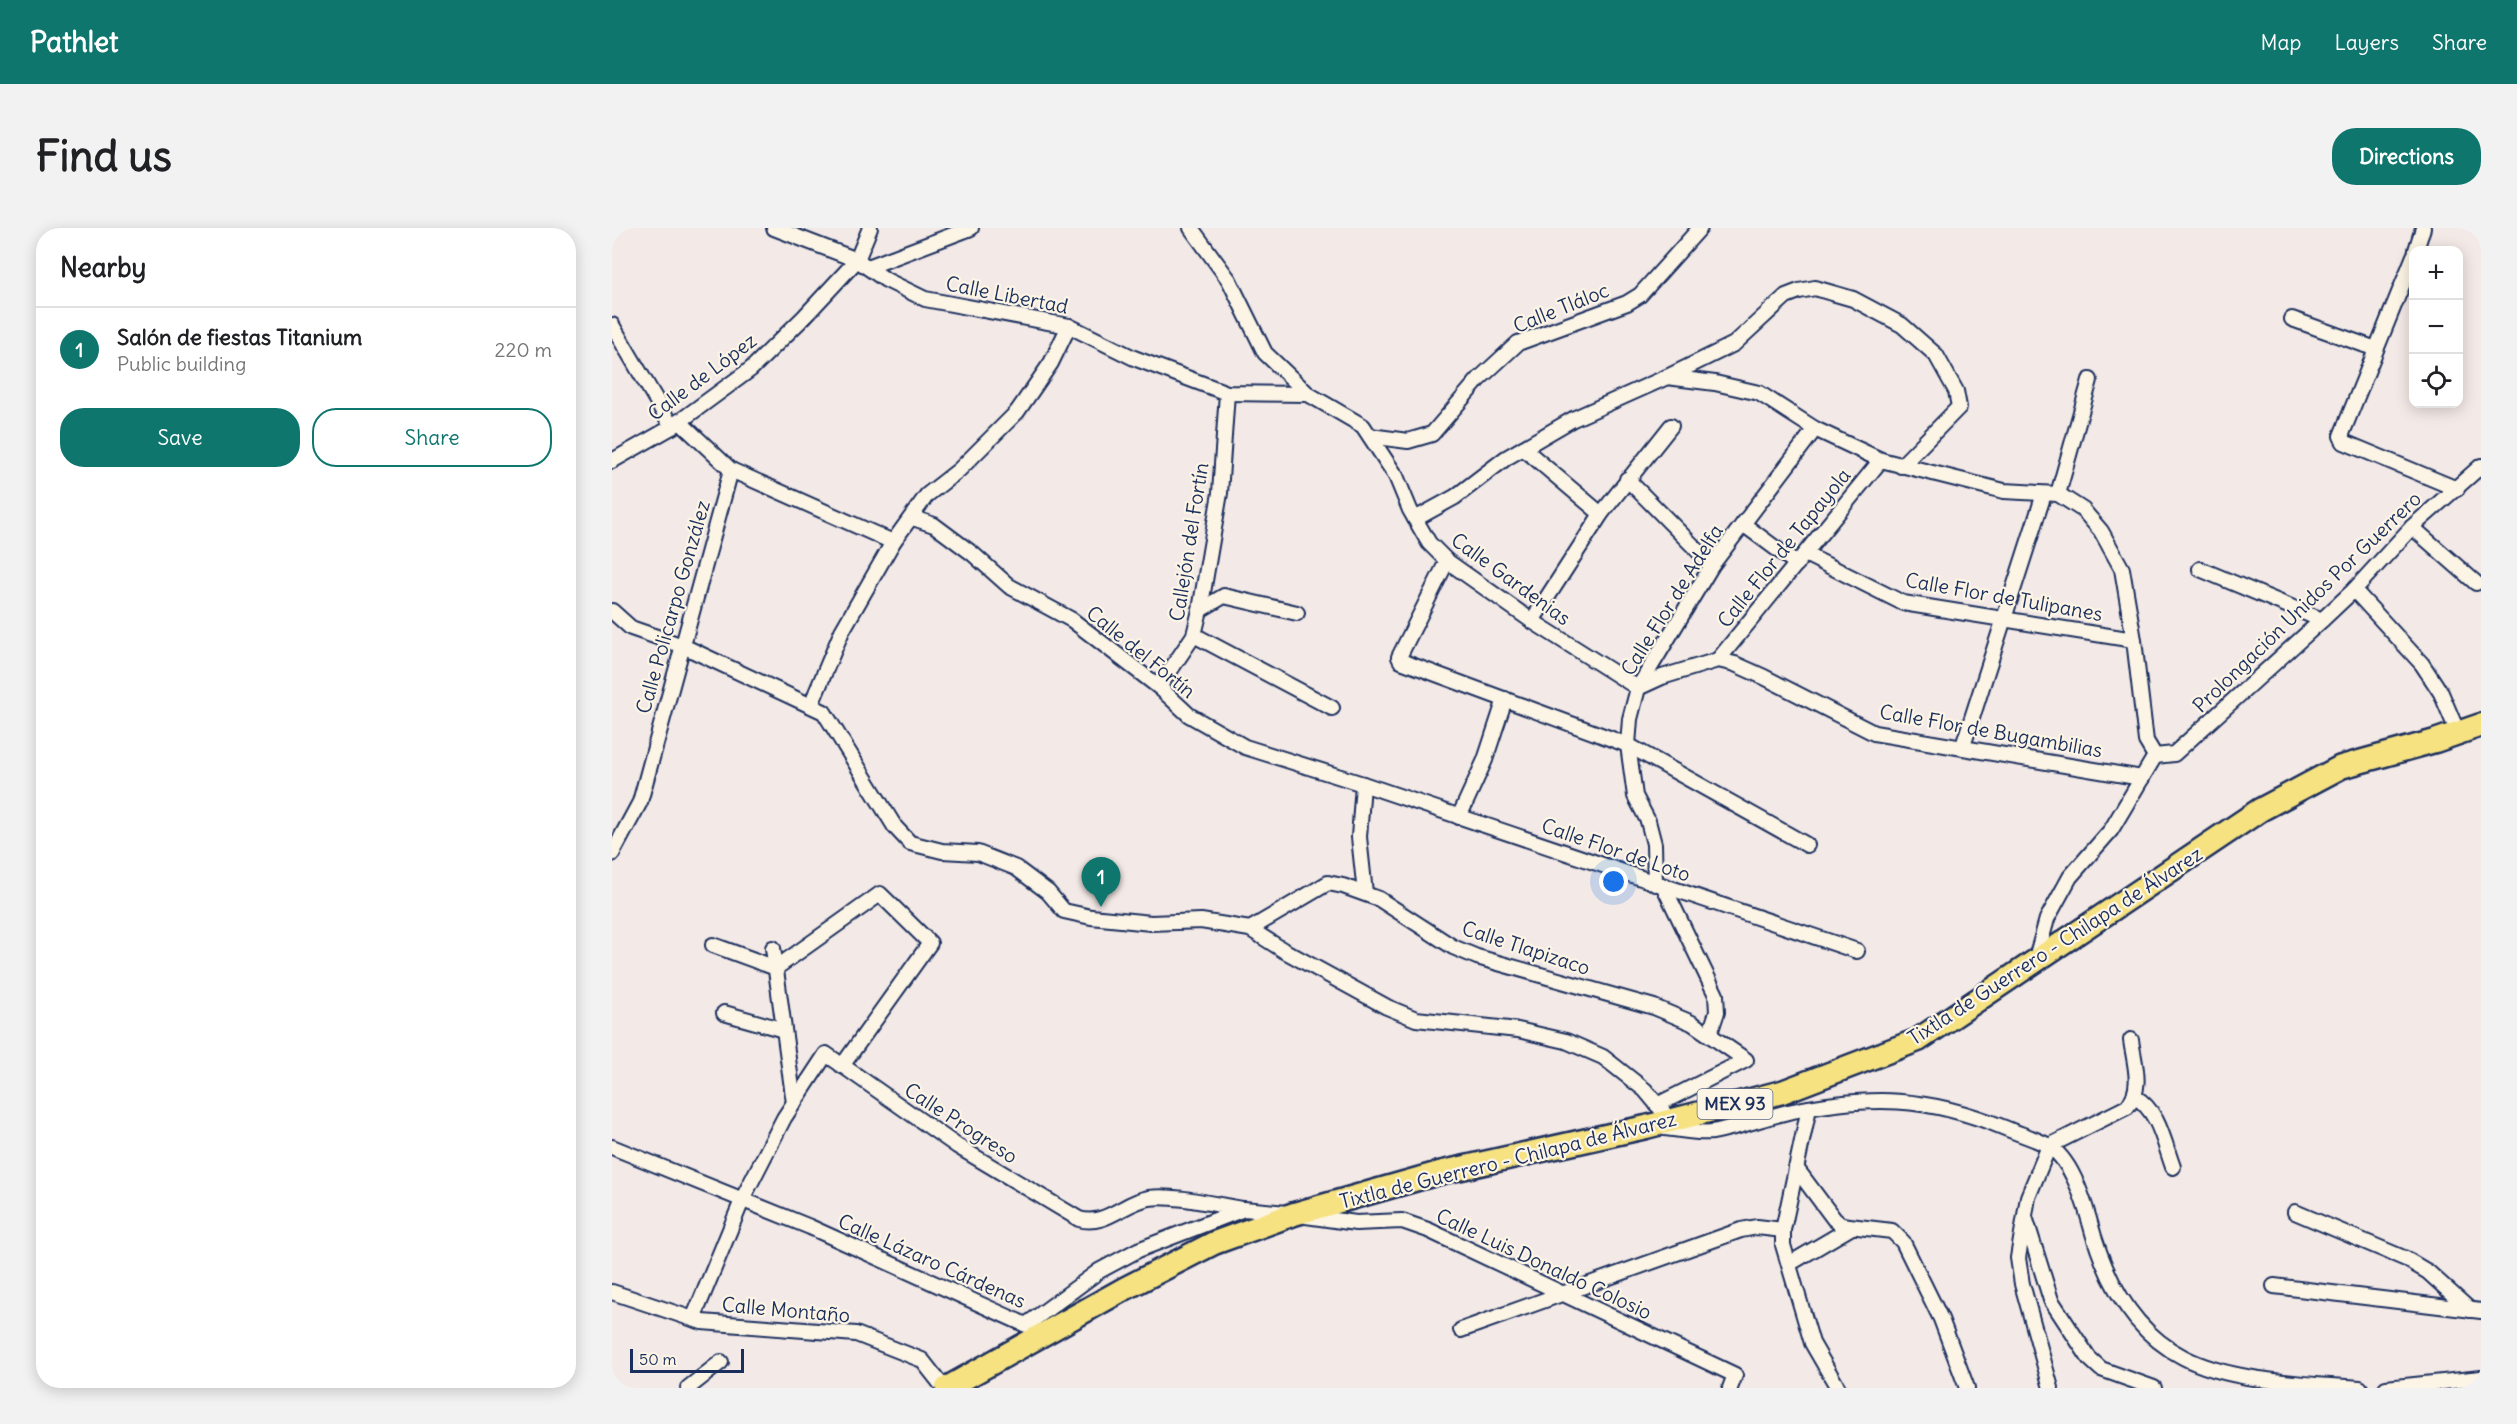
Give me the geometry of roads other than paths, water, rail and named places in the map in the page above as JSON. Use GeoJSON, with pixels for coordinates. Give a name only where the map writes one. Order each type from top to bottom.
{"type":"FeatureCollection","features":[{"type":"Feature","properties":{"kind":"main road","name":"Tixtla de Guerrero - Chilapa de Álvarez"},"geometry":{"type":"LineString","coordinates":[[946,1388],[1124,1289],[1214,1243],[1294,1214],[1439,1173],[1646,1126],[1664,1113],[1784,1102],[1918,1040],[2260,810],[2341,767],[2481,725]]}},
{"type":"Feature","properties":{"kind":"street","name":"Calle Libertad"},"geometry":{"type":"LineString","coordinates":[[774,228],[862,264],[886,280],[925,299],[1069,326],[1134,358],[1227,393],[1308,394]]}},
{"type":"Feature","properties":{"kind":"street"},"geometry":{"type":"LineString","coordinates":[[862,264],[870,228]]}},
{"type":"Feature","properties":{"kind":"street"},"geometry":{"type":"LineString","coordinates":[[862,264],[971,228]]}},
{"type":"Feature","properties":{"kind":"street","name":"Calle Gardenias"},"geometry":{"type":"LineString","coordinates":[[1191,228],[1229,280],[1265,353],[1308,394],[1363,426],[1396,476],[1415,519],[1429,543],[1447,561],[1532,621],[1638,688]]}},
{"type":"Feature","properties":{"kind":"street","name":"Calle Tláloc"},"geometry":{"type":"LineString","coordinates":[[1370,436],[1408,441],[1432,434],[1479,379],[1518,343],[1618,306],[1640,295],[1700,228]]}},
{"type":"Feature","properties":{"kind":"street"},"geometry":{"type":"LineString","coordinates":[[2417,246],[2423,228]]}},
{"type":"Feature","properties":{"kind":"street","name":"Calle de López"},"geometry":{"type":"LineString","coordinates":[[615,456],[675,424],[751,369],[862,264]]}},
{"type":"Feature","properties":{"kind":"street"},"geometry":{"type":"LineString","coordinates":[[2409,268],[2341,436],[2344,441],[2457,489]]}},
{"type":"Feature","properties":{"kind":"street"},"geometry":{"type":"LineString","coordinates":[[1415,519],[1455,497],[1506,458],[1573,419],[1734,344],[1786,296],[1815,288],[1853,299],[1902,325],[1936,355],[1956,391],[1959,407],[1901,466]]}},
{"type":"Feature","properties":{"kind":"street"},"geometry":{"type":"LineString","coordinates":[[2292,319],[2376,349]]}},
{"type":"Feature","properties":{"kind":"street"},"geometry":{"type":"LineString","coordinates":[[612,325],[675,424],[731,470],[893,542]]}},
{"type":"Feature","properties":{"kind":"street"},"geometry":{"type":"LineString","coordinates":[[811,705],[842,631],[893,542],[913,518],[927,495],[959,470],[1017,412],[1052,363],[1069,326]]}},
{"type":"Feature","properties":{"kind":"street"},"geometry":{"type":"LineString","coordinates":[[1667,377],[1715,383],[1759,393],[1815,429],[1881,460],[1901,466],[2004,491],[2058,494],[2083,510],[2101,531],[2122,569],[2134,639],[2146,741],[2155,756],[2112,830],[2070,877],[2047,919],[2035,962]]}},
{"type":"Feature","properties":{"kind":"street"},"geometry":{"type":"LineString","coordinates":[[2058,494],[2090,380]]}},
{"type":"Feature","properties":{"kind":"street","name":"Callejón del Fortín"},"geometry":{"type":"LineString","coordinates":[[1159,687],[1194,635],[1200,610],[1220,493],[1227,393]]}},
{"type":"Feature","properties":{"kind":"street"},"geometry":{"type":"LineString","coordinates":[[1532,621],[1601,514],[1671,426]]}},
{"type":"Feature","properties":{"kind":"street","name":"Calle Flor de Adelfa"},"geometry":{"type":"LineString","coordinates":[[1710,1034],[1717,1012],[1716,995],[1659,885],[1654,844],[1648,822],[1635,796],[1628,746],[1630,720],[1638,688],[1712,566],[1815,429]]}},
{"type":"Feature","properties":{"kind":"street"},"geometry":{"type":"LineString","coordinates":[[1523,448],[1601,514]]}},
{"type":"Feature","properties":{"kind":"street","name":"Calle Flor de Tapayola"},"geometry":{"type":"LineString","coordinates":[[1718,660],[1881,460]]}},
{"type":"Feature","properties":{"kind":"street","name":"Prolongación Unidos Por Guerrero"},"geometry":{"type":"LineString","coordinates":[[2155,756],[2174,754],[2354,590],[2412,527],[2481,466]]}},
{"type":"Feature","properties":{"kind":"street","name":"Calle Policarpo González"},"geometry":{"type":"LineString","coordinates":[[612,854],[640,802],[731,470]]}},
{"type":"Feature","properties":{"kind":"street"},"geometry":{"type":"LineString","coordinates":[[1627,479],[1712,566]]}},
{"type":"Feature","properties":{"kind":"street"},"geometry":{"type":"LineString","coordinates":[[1963,746],[2043,494]]}},
{"type":"Feature","properties":{"kind":"street","name":"Calle del Fortín"},"geometry":{"type":"LineString","coordinates":[[913,518],[934,525],[973,554],[1009,586],[1072,620],[1159,687],[1189,715],[1245,747],[1363,784]]}},
{"type":"Feature","properties":{"kind":"street","name":"Calle Flor de Tulipanes"},"geometry":{"type":"LineString","coordinates":[[1743,524],[1801,559],[1903,603],[2134,639]]}},
{"type":"Feature","properties":{"kind":"street"},"geometry":{"type":"LineString","coordinates":[[2412,527],[2476,583]]}},
{"type":"Feature","properties":{"kind":"street"},"geometry":{"type":"LineString","coordinates":[[1447,561],[1399,657],[1401,661],[1628,746],[1808,845]]}},
{"type":"Feature","properties":{"kind":"street"},"geometry":{"type":"LineString","coordinates":[[2200,569],[2322,620]]}},
{"type":"Feature","properties":{"kind":"street"},"geometry":{"type":"LineString","coordinates":[[2354,590],[2422,664],[2441,693],[2458,733]]}},
{"type":"Feature","properties":{"kind":"street"},"geometry":{"type":"LineString","coordinates":[[1200,610],[1224,596],[1298,613]]}},
{"type":"Feature","properties":{"kind":"street"},"geometry":{"type":"LineString","coordinates":[[612,610],[631,628],[682,646],[824,712],[895,827],[910,843],[942,851],[978,853],[1016,868],[1048,892],[1064,911],[1091,917],[1151,923],[1201,921],[1250,929],[1283,950],[1387,1007],[1416,1019],[1518,1030],[1566,1041],[1603,1057],[1645,1090],[1664,1113]]}},
{"type":"Feature","properties":{"kind":"street"},"geometry":{"type":"LineString","coordinates":[[1194,635],[1332,708]]}},
{"type":"Feature","properties":{"kind":"street"},"geometry":{"type":"LineString","coordinates":[[1638,688],[1662,676],[1718,660]]}},
{"type":"Feature","properties":{"kind":"street","name":"Calle Flor de Bugambilias"},"geometry":{"type":"LineString","coordinates":[[1718,660],[1735,664],[1764,677],[1874,733],[1963,746],[2142,778]]}},
{"type":"Feature","properties":{"kind":"street"},"geometry":{"type":"LineString","coordinates":[[1459,817],[1485,760],[1504,699]]}},
{"type":"Feature","properties":{"kind":"street"},"geometry":{"type":"LineString","coordinates":[[1363,784],[1359,837],[1365,893]]}},
{"type":"Feature","properties":{"kind":"street","name":"Calle Flor de Loto"},"geometry":{"type":"LineString","coordinates":[[1363,784],[1857,951]]}},
{"type":"Feature","properties":{"kind":"street","name":"Calle Tlapizaco"},"geometry":{"type":"LineString","coordinates":[[1250,929],[1328,884],[1343,886],[1379,899],[1453,947],[1477,957],[1654,1007],[1692,1023],[1746,1060],[1664,1113]]}},
{"type":"Feature","properties":{"kind":"street"},"geometry":{"type":"LineString","coordinates":[[776,968],[880,894],[930,943],[842,1066]]}},
{"type":"Feature","properties":{"kind":"street"},"geometry":{"type":"LineString","coordinates":[[713,945],[776,968]]}},
{"type":"Feature","properties":{"kind":"street"},"geometry":{"type":"LineString","coordinates":[[693,1320],[743,1198],[794,1103],[773,948]]}},
{"type":"Feature","properties":{"kind":"street"},"geometry":{"type":"LineString","coordinates":[[724,1013],[784,1030]]}},
{"type":"Feature","properties":{"kind":"street"},"geometry":{"type":"LineString","coordinates":[[2051,1388],[2020,1276],[2018,1258],[2028,1197],[2049,1146],[2127,1107],[2135,1098],[2138,1084],[2131,1040]]}},
{"type":"Feature","properties":{"kind":"street","name":"Calle Progreso"},"geometry":{"type":"LineString","coordinates":[[794,1103],[826,1054],[957,1146],[1079,1219],[1089,1222],[1103,1218],[1148,1198],[1166,1198],[1244,1209]]}},
{"type":"Feature","properties":{"kind":"street"},"geometry":{"type":"LineString","coordinates":[[2135,1098],[2145,1103],[2153,1114],[2173,1167]]}},
{"type":"Feature","properties":{"kind":"street"},"geometry":{"type":"LineString","coordinates":[[1646,1126],[1711,1132],[1784,1102],[1809,1108],[1880,1100],[1934,1105],[1975,1116],[2049,1146],[2065,1163],[2084,1203],[2097,1250],[2121,1301],[2152,1336],[2182,1357],[2210,1368],[2280,1383],[2360,1388]]}},
{"type":"Feature","properties":{"kind":"street"},"geometry":{"type":"LineString","coordinates":[[1809,1108],[1783,1230],[1783,1245],[1812,1343],[1838,1388]]}},
{"type":"Feature","properties":{"kind":"street","name":"Calle Lázaro Cárdenas"},"geometry":{"type":"LineString","coordinates":[[612,1147],[743,1198],[1026,1325],[1099,1271],[1138,1250],[1244,1209],[1294,1214]]}},
{"type":"Feature","properties":{"kind":"street"},"geometry":{"type":"LineString","coordinates":[[1796,1168],[1841,1225],[1877,1227],[1892,1231],[1903,1242],[1941,1319],[1967,1388]]}},
{"type":"Feature","properties":{"kind":"street"},"geometry":{"type":"LineString","coordinates":[[2295,1212],[2406,1259],[2428,1272],[2476,1310]]}},
{"type":"Feature","properties":{"kind":"street","name":"Calle Luis Donaldo Colosio"},"geometry":{"type":"LineString","coordinates":[[1294,1214],[1356,1222],[1402,1221],[1428,1230],[1563,1294],[1732,1381]]}},
{"type":"Feature","properties":{"kind":"street"},"geometry":{"type":"LineString","coordinates":[[2025,1217],[2051,1300],[2090,1358],[2101,1369],[2154,1388]]}},
{"type":"Feature","properties":{"kind":"street"},"geometry":{"type":"LineString","coordinates":[[1461,1330],[1741,1230],[1757,1227],[1783,1230]]}},
{"type":"Feature","properties":{"kind":"street"},"geometry":{"type":"LineString","coordinates":[[1788,1264],[1852,1227]]}},
{"type":"Feature","properties":{"kind":"street"},"geometry":{"type":"LineString","coordinates":[[2274,1286],[2476,1310]]}},
{"type":"Feature","properties":{"kind":"street","name":"Calle Montaño"},"geometry":{"type":"LineString","coordinates":[[612,1292],[693,1320],[773,1329],[856,1334],[922,1360],[946,1388]]}},
{"type":"Feature","properties":{"kind":"street"},"geometry":{"type":"LineString","coordinates":[[688,1388],[721,1362]]}},
{"type":"Feature","properties":{"kind":"street"},"geometry":{"type":"LineString","coordinates":[[2386,1388],[2481,1378]]}},
{"type":"Feature","properties":{"kind":"place","name":"Salón de fiestas Titanium"},"geometry":{"type":"Point","coordinates":[1101,907]}}]}
